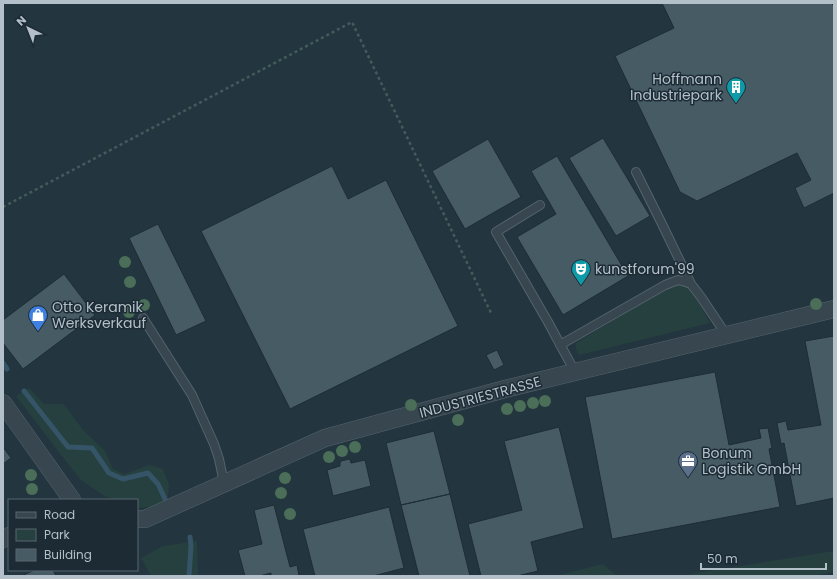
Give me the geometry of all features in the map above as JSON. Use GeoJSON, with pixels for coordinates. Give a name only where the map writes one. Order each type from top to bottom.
{"type":"FeatureCollection","features":[{"type":"Feature","properties":{"kind":"street","name":"INDUSTRIESTRASSE"},"geometry":{"type":"LineString","coordinates":[[138,519],[145,518],[325,438],[505,389],[834,309]]}},
{"type":"Feature","properties":{"kind":"street"},"geometry":{"type":"LineString","coordinates":[[3,403],[71,499]]}},
{"type":"Feature","properties":{"kind":"lane"},"geometry":{"type":"LineString","coordinates":[[636,172],[690,284],[727,336]]}},
{"type":"Feature","properties":{"kind":"lane"},"geometry":{"type":"LineString","coordinates":[[540,205],[496,232],[575,372]]}},
{"type":"Feature","properties":{"kind":"lane"},"geometry":{"type":"LineString","coordinates":[[560,344],[672,282],[683,280],[690,284]]}},
{"type":"Feature","properties":{"kind":"lane"},"geometry":{"type":"LineString","coordinates":[[143,318],[192,395],[214,444],[224,483]]}},
{"type":"Feature","properties":{"kind":"path"},"geometry":{"type":"LineString","coordinates":[[3,207],[352,22],[492,315]]}},
{"type":"Feature","properties":{"kind":"green space"},"geometry":{"type":"Polygon","coordinates":[[[676,283],[690,286],[710,323],[579,355],[576,349],[576,343],[676,283]]]}},
{"type":"Feature","properties":{"kind":"green space"},"geometry":{"type":"Polygon","coordinates":[[[29,388],[44,404],[64,404],[83,430],[105,451],[113,469],[124,474],[150,465],[163,469],[169,484],[168,497],[161,506],[138,508],[138,499],[112,499],[106,497],[81,480],[16,396],[29,388]]]}},
{"type":"Feature","properties":{"kind":"green space"},"geometry":{"type":"Polygon","coordinates":[[[197,541],[198,576],[151,576],[141,558],[163,546],[197,541]]]}},
{"type":"Feature","properties":{"kind":"green space"},"geometry":{"type":"Polygon","coordinates":[[[834,551],[834,572],[813,576],[677,576],[834,551]]]}},
{"type":"Feature","properties":{"kind":"green space"},"geometry":{"type":"Polygon","coordinates":[[[603,564],[617,576],[555,576],[603,564]]]}},
{"type":"Feature","properties":{"kind":"building","name":"Hoffmann Industriepark"},"geometry":{"type":"Polygon","coordinates":[[[662,3],[832,3],[834,7],[834,193],[804,208],[795,188],[811,180],[797,153],[697,201],[680,192],[615,56],[674,28],[662,3]]]}},
{"type":"Feature","properties":{"kind":"building"},"geometry":{"type":"Polygon","coordinates":[[[603,138],[650,216],[616,236],[569,158],[603,138]]]}},
{"type":"Feature","properties":{"kind":"building"},"geometry":{"type":"Polygon","coordinates":[[[488,139],[521,197],[465,229],[432,171],[488,139]]]}},
{"type":"Feature","properties":{"kind":"building"},"geometry":{"type":"Polygon","coordinates":[[[557,156],[628,276],[563,315],[517,237],[556,214],[531,171],[557,156]]]}},
{"type":"Feature","properties":{"kind":"building"},"geometry":{"type":"Polygon","coordinates":[[[332,166],[348,199],[386,180],[458,326],[290,409],[201,231],[332,166]]]}},
{"type":"Feature","properties":{"kind":"building"},"geometry":{"type":"Polygon","coordinates":[[[158,224],[206,321],[176,335],[129,238],[158,224]]]}},
{"type":"Feature","properties":{"kind":"building","name":"Otto Keramik Werksverkauf"},"geometry":{"type":"Polygon","coordinates":[[[64,274],[95,315],[23,369],[3,343],[3,320],[64,274]]]}},
{"type":"Feature","properties":{"kind":"building","name":"Bonum Logistik GmbH"},"geometry":{"type":"Polygon","coordinates":[[[834,336],[834,498],[796,506],[784,443],[781,444],[777,423],[786,421],[788,430],[821,425],[805,341],[834,336]]]}},
{"type":"Feature","properties":{"kind":"building"},"geometry":{"type":"Polygon","coordinates":[[[497,350],[504,365],[494,370],[486,355],[497,350]]]}},
{"type":"Feature","properties":{"kind":"building","name":"Bonum Logistik GmbH"},"geometry":{"type":"Polygon","coordinates":[[[715,372],[729,445],[761,438],[759,429],[768,428],[772,448],[769,449],[780,507],[612,539],[585,397],[715,372]]]}},
{"type":"Feature","properties":{"kind":"building"},"geometry":{"type":"Polygon","coordinates":[[[559,427],[584,528],[531,542],[538,571],[517,576],[481,576],[468,524],[522,510],[504,441],[559,427]]]}},
{"type":"Feature","properties":{"kind":"building"},"geometry":{"type":"Polygon","coordinates":[[[434,431],[450,494],[401,505],[386,443],[434,431]]]}},
{"type":"Feature","properties":{"kind":"building"},"geometry":{"type":"Polygon","coordinates":[[[3,447],[11,458],[3,464],[3,447]]]}},
{"type":"Feature","properties":{"kind":"building"},"geometry":{"type":"Polygon","coordinates":[[[349,459],[351,463],[365,460],[371,486],[333,496],[327,470],[340,466],[341,461],[349,459]]]}},
{"type":"Feature","properties":{"kind":"building"},"geometry":{"type":"Polygon","coordinates":[[[450,494],[470,576],[419,576],[401,505],[450,494]]]}},
{"type":"Feature","properties":{"kind":"building"},"geometry":{"type":"Polygon","coordinates":[[[274,505],[290,567],[297,565],[299,576],[271,576],[271,573],[259,576],[245,576],[238,550],[262,544],[254,510],[274,505]]]}},
{"type":"Feature","properties":{"kind":"building"},"geometry":{"type":"Polygon","coordinates":[[[389,507],[404,568],[373,576],[315,576],[303,529],[389,507]]]}},
{"type":"Feature","properties":{"kind":"building"},"geometry":{"type":"Polygon","coordinates":[[[33,571],[54,571],[56,576],[21,576],[33,571]]]}},
{"type":"Feature","properties":{"kind":"waterway"},"geometry":{"type":"LineString","coordinates":[[3,363],[7,369]]}},
{"type":"Feature","properties":{"kind":"waterway"},"geometry":{"type":"LineString","coordinates":[[24,391],[68,447],[92,448],[109,473],[123,479],[148,473],[158,484],[165,499]]}},
{"type":"Feature","properties":{"kind":"waterway"},"geometry":{"type":"LineString","coordinates":[[189,576],[191,546],[190,537]]}},
{"type":"Feature","properties":{"kind":"place","name":"Hoffmann Industriepark"},"geometry":{"type":"Point","coordinates":[736,104]}},
{"type":"Feature","properties":{"kind":"place","name":"kunstforum'99"},"geometry":{"type":"Point","coordinates":[581,286]}},
{"type":"Feature","properties":{"kind":"place","name":"Otto Keramik Werksverkauf"},"geometry":{"type":"Point","coordinates":[38,332]}},
{"type":"Feature","properties":{"kind":"place","name":"Bonum Logistik GmbH"},"geometry":{"type":"Point","coordinates":[688,478]}}]}
